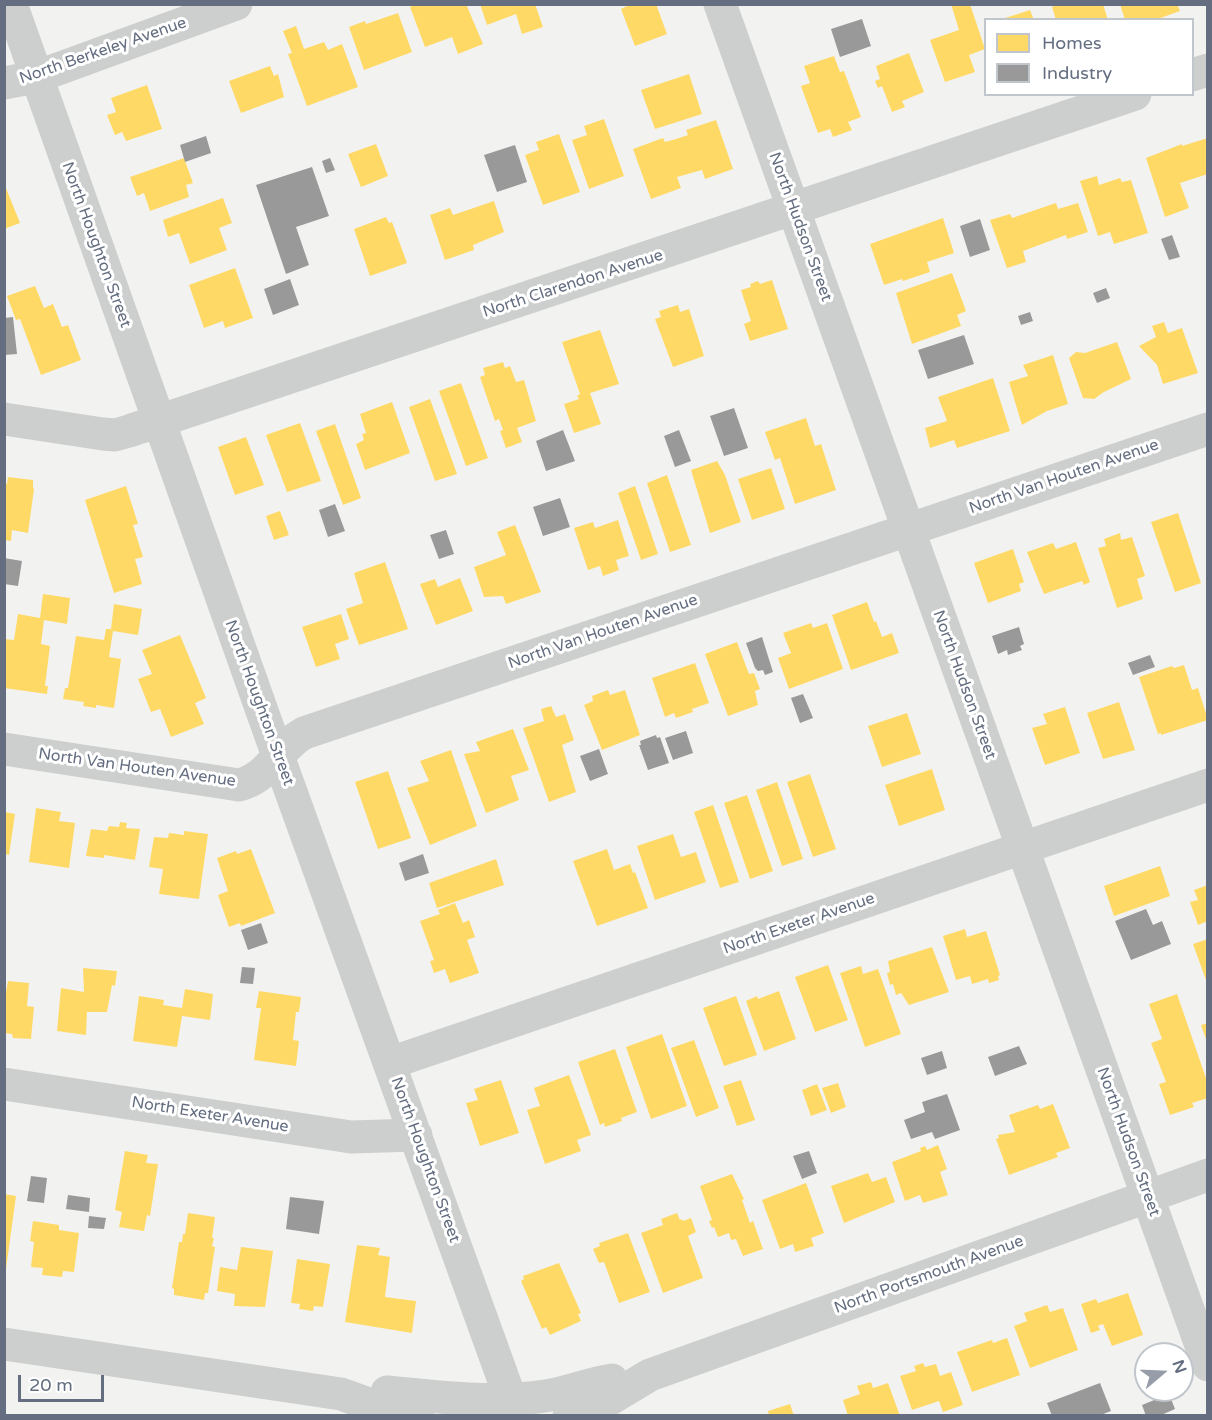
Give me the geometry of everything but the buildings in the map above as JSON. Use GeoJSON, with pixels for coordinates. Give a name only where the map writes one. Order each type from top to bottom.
{"type":"FeatureCollection","features":[{"type":"Feature","properties":{"kind":"street","name":"North Houghton Street"},"geometry":{"type":"LineString","coordinates":[[10,4],[511,1400]]}},
{"type":"Feature","properties":{"kind":"street","name":"North Berkeley Avenue"},"geometry":{"type":"LineString","coordinates":[[4,83],[36,76],[236,4]]}},
{"type":"Feature","properties":{"kind":"street","name":"North Hudson Street"},"geometry":{"type":"LineString","coordinates":[[720,4],[1208,1365]]}},
{"type":"Feature","properties":{"kind":"street","name":"North Clarendon Avenue"},"geometry":{"type":"LineString","coordinates":[[4,419],[115,435],[794,210],[1129,96]]}},
{"type":"Feature","properties":{"kind":"street","name":"North Van Houten Avenue"},"geometry":{"type":"LineString","coordinates":[[4,749],[239,785],[252,782],[262,775],[296,737],[304,733],[1208,429]]}},
{"type":"Feature","properties":{"kind":"street","name":"North Exeter Avenue"},"geometry":{"type":"LineString","coordinates":[[390,1064],[1208,785]]}},
{"type":"Feature","properties":{"kind":"street","name":"North Exeter Avenue"},"geometry":{"type":"LineString","coordinates":[[4,1084],[351,1137],[416,1135]]}},
{"type":"Feature","properties":{"kind":"street","name":"North Portsmouth Avenue"},"geometry":{"type":"LineString","coordinates":[[569,1416],[610,1399],[650,1375],[1208,1176]]}},
{"type":"Feature","properties":{"kind":"street","name":"North Portsmouth Avenue"},"geometry":{"type":"LineString","coordinates":[[4,1344],[340,1394],[380,1408],[418,1416]]}},
{"type":"Feature","properties":{"kind":"street","name":"North Portsmouth Avenue"},"geometry":{"type":"LineString","coordinates":[[340,1394],[381,1392],[475,1400],[511,1400],[545,1396],[603,1381],[650,1375]]}}]}
